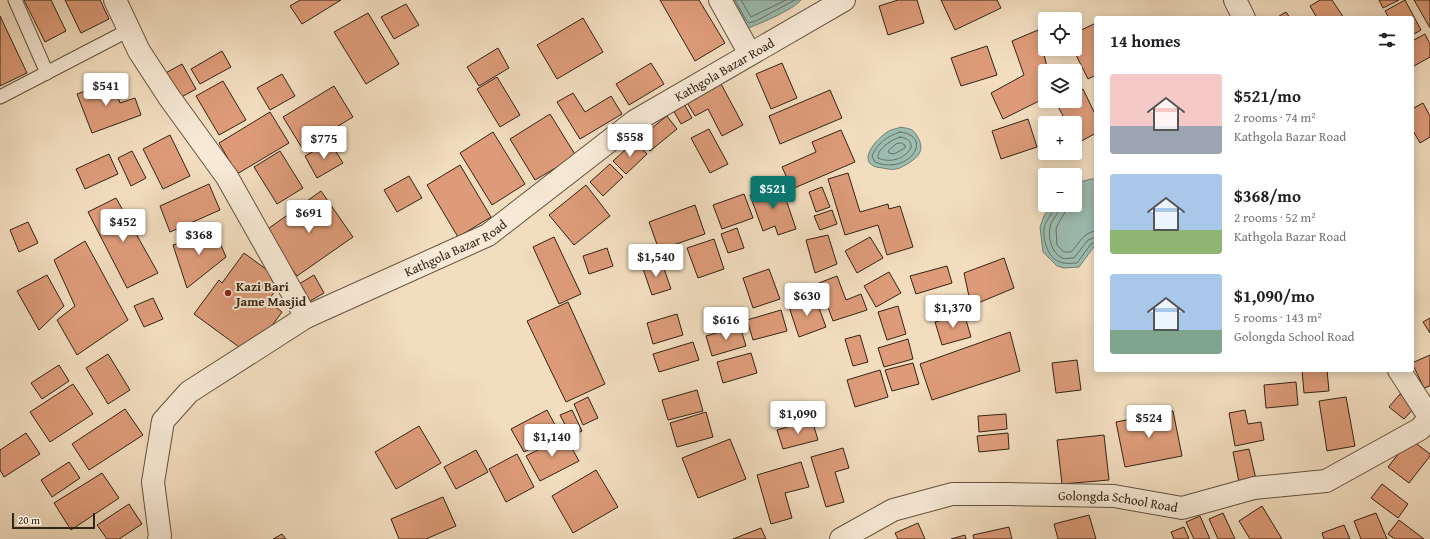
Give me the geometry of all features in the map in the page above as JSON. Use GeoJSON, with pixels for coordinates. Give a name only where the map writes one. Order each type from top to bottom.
{"type":"FeatureCollection","features":[{"type":"Feature","properties":{"kind":"street"},"geometry":{"type":"LineString","coordinates":[[115,0],[139,51],[169,97],[227,177],[306,317]]}},
{"type":"Feature","properties":{"kind":"street"},"geometry":{"type":"LineString","coordinates":[[720,0],[750,54]]}},
{"type":"Feature","properties":{"kind":"street","name":"Kathgola Bazar Road"},"geometry":{"type":"LineString","coordinates":[[159,539],[160,536],[153,482],[163,421],[189,392],[306,317],[488,235],[635,121],[844,0]]}},
{"type":"Feature","properties":{"kind":"street"},"geometry":{"type":"LineString","coordinates":[[1235,0],[1243,16]]}},
{"type":"Feature","properties":{"kind":"street"},"geometry":{"type":"LineString","coordinates":[[1400,372],[1430,418]]}},
{"type":"Feature","properties":{"kind":"street","name":"Golongda School Road"},"geometry":{"type":"LineString","coordinates":[[841,539],[893,510],[952,494],[1114,496],[1182,508],[1254,488],[1326,481],[1420,429],[1430,418]]}},
{"type":"Feature","properties":{"kind":"lane"},"geometry":{"type":"LineString","coordinates":[[15,0],[47,73]]}},
{"type":"Feature","properties":{"kind":"lane"},"geometry":{"type":"LineString","coordinates":[[0,97],[129,30]]}},
{"type":"Feature","properties":{"kind":"water"},"geometry":{"type":"Polygon","coordinates":[[[731,0],[801,0],[784,12],[748,28],[745,26],[731,0]]]}},
{"type":"Feature","properties":{"kind":"water"},"geometry":{"type":"Polygon","coordinates":[[[900,127],[911,129],[914,132],[921,146],[919,154],[909,163],[899,168],[889,169],[874,166],[869,162],[868,158],[873,146],[890,130],[900,127]]]}},
{"type":"Feature","properties":{"kind":"water"},"geometry":{"type":"Polygon","coordinates":[[[1094,179],[1094,247],[1079,267],[1064,268],[1057,266],[1043,252],[1040,227],[1047,212],[1082,212],[1082,181],[1094,179]]]}},
{"type":"Feature","properties":{"kind":"building"},"geometry":{"type":"Polygon","coordinates":[[[24,0],[51,0],[66,31],[45,42],[24,0]]]}},
{"type":"Feature","properties":{"kind":"building"},"geometry":{"type":"Polygon","coordinates":[[[65,0],[100,0],[109,19],[81,33],[65,0]]]}},
{"type":"Feature","properties":{"kind":"building"},"geometry":{"type":"Polygon","coordinates":[[[300,0],[341,0],[302,24],[290,6],[300,0]]]}},
{"type":"Feature","properties":{"kind":"building"},"geometry":{"type":"Polygon","coordinates":[[[660,0],[699,0],[725,43],[695,61],[660,0]]]}},
{"type":"Feature","properties":{"kind":"building"},"geometry":{"type":"Polygon","coordinates":[[[898,0],[917,0],[924,23],[888,35],[879,6],[898,0]]]}},
{"type":"Feature","properties":{"kind":"building"},"geometry":{"type":"Polygon","coordinates":[[[941,0],[997,0],[1001,8],[955,30],[941,0]]]}},
{"type":"Feature","properties":{"kind":"building"},"geometry":{"type":"Polygon","coordinates":[[[1320,0],[1332,0],[1343,16],[1316,16],[1310,6],[1320,0]]]}},
{"type":"Feature","properties":{"kind":"building"},"geometry":{"type":"Polygon","coordinates":[[[1379,0],[1399,0],[1383,8],[1379,0]]]}},
{"type":"Feature","properties":{"kind":"building"},"geometry":{"type":"Polygon","coordinates":[[[1405,0],[1414,16],[1388,16],[1385,11],[1405,0]]]}},
{"type":"Feature","properties":{"kind":"building"},"geometry":{"type":"Polygon","coordinates":[[[1414,0],[1430,0],[1430,28],[1414,0]]]}},
{"type":"Feature","properties":{"kind":"building"},"geometry":{"type":"Polygon","coordinates":[[[406,4],[419,25],[394,39],[381,17],[406,4]]]}},
{"type":"Feature","properties":{"kind":"building"},"geometry":{"type":"Polygon","coordinates":[[[1286,12],[1289,16],[1279,16],[1286,12]]]}},
{"type":"Feature","properties":{"kind":"building"},"geometry":{"type":"Polygon","coordinates":[[[368,13],[399,64],[366,84],[334,32],[368,13]]]}},
{"type":"Feature","properties":{"kind":"building"},"geometry":{"type":"Polygon","coordinates":[[[0,16],[27,73],[0,86],[0,16]]]}},
{"type":"Feature","properties":{"kind":"building"},"geometry":{"type":"Polygon","coordinates":[[[1414,17],[1421,30],[1414,34],[1414,17]]]}},
{"type":"Feature","properties":{"kind":"building"},"geometry":{"type":"Polygon","coordinates":[[[583,18],[603,52],[557,79],[537,45],[583,18]]]}},
{"type":"Feature","properties":{"kind":"building"},"geometry":{"type":"Polygon","coordinates":[[[1094,24],[1094,76],[1088,79],[1082,64],[1080,64],[1076,56],[1082,56],[1082,30],[1094,24]]]}},
{"type":"Feature","properties":{"kind":"building"},"geometry":{"type":"Polygon","coordinates":[[[1038,30],[1038,56],[1044,56],[1046,64],[1038,64],[1038,102],[1003,119],[991,93],[1024,75],[1012,41],[1038,30]]]}},
{"type":"Feature","properties":{"kind":"building"},"geometry":{"type":"Polygon","coordinates":[[[1425,34],[1430,44],[1430,57],[1414,66],[1414,40],[1425,34]]]}},
{"type":"Feature","properties":{"kind":"building"},"geometry":{"type":"Polygon","coordinates":[[[987,46],[997,75],[961,86],[951,58],[987,46]]]}},
{"type":"Feature","properties":{"kind":"building"},"geometry":{"type":"Polygon","coordinates":[[[498,48],[509,68],[479,86],[467,67],[498,48]]]}},
{"type":"Feature","properties":{"kind":"building"},"geometry":{"type":"Polygon","coordinates":[[[222,51],[231,67],[200,84],[191,69],[222,51]]]}},
{"type":"Feature","properties":{"kind":"building"},"geometry":{"type":"Polygon","coordinates":[[[651,63],[664,84],[629,105],[616,84],[651,63]]]}},
{"type":"Feature","properties":{"kind":"building"},"geometry":{"type":"Polygon","coordinates":[[[782,63],[797,98],[771,109],[756,74],[782,63]]]}},
{"type":"Feature","properties":{"kind":"building"},"geometry":{"type":"Polygon","coordinates":[[[182,64],[196,89],[176,100],[162,75],[182,64]]]}},
{"type":"Feature","properties":{"kind":"building"},"geometry":{"type":"Polygon","coordinates":[[[282,74],[295,96],[270,110],[257,88],[282,74]]]}},
{"type":"Feature","properties":{"kind":"building"},"geometry":{"type":"Polygon","coordinates":[[[497,77],[520,115],[500,127],[477,89],[497,77]]]}},
{"type":"Feature","properties":{"kind":"building"},"geometry":{"type":"Polygon","coordinates":[[[112,81],[120,103],[135,98],[141,115],[92,133],[77,94],[112,81]]]}},
{"type":"Feature","properties":{"kind":"building"},"geometry":{"type":"Polygon","coordinates":[[[223,81],[246,120],[219,135],[196,96],[223,81]]]}},
{"type":"Feature","properties":{"kind":"building"},"geometry":{"type":"Polygon","coordinates":[[[720,82],[743,125],[722,136],[708,109],[695,116],[686,101],[720,82]]]}},
{"type":"Feature","properties":{"kind":"building"},"geometry":{"type":"Polygon","coordinates":[[[334,86],[353,117],[302,148],[283,117],[334,86]]]}},
{"type":"Feature","properties":{"kind":"building"},"geometry":{"type":"Polygon","coordinates":[[[1083,89],[1094,112],[1094,134],[1082,141],[1082,116],[1063,116],[1059,108],[1082,108],[1083,89]]]}},
{"type":"Feature","properties":{"kind":"building"},"geometry":{"type":"Polygon","coordinates":[[[830,90],[842,118],[780,144],[769,116],[830,90]]]}},
{"type":"Feature","properties":{"kind":"building"},"geometry":{"type":"Polygon","coordinates":[[[573,93],[585,112],[611,96],[622,114],[580,139],[557,102],[573,93]]]}},
{"type":"Feature","properties":{"kind":"building"},"geometry":{"type":"Polygon","coordinates":[[[683,102],[692,118],[681,124],[672,108],[683,102]]]}},
{"type":"Feature","properties":{"kind":"building"},"geometry":{"type":"Polygon","coordinates":[[[1423,103],[1430,116],[1430,137],[1420,143],[1414,132],[1414,108],[1423,103]]]}},
{"type":"Feature","properties":{"kind":"building"},"geometry":{"type":"Polygon","coordinates":[[[270,112],[289,143],[237,174],[219,143],[270,112]]]}},
{"type":"Feature","properties":{"kind":"building"},"geometry":{"type":"Polygon","coordinates":[[[550,114],[576,156],[535,180],[510,139],[550,114]]]}},
{"type":"Feature","properties":{"kind":"building"},"geometry":{"type":"Polygon","coordinates":[[[667,116],[677,129],[650,151],[639,138],[667,116]]]}},
{"type":"Feature","properties":{"kind":"building"},"geometry":{"type":"Polygon","coordinates":[[[1028,119],[1037,147],[1001,159],[992,131],[1028,119]]]}},
{"type":"Feature","properties":{"kind":"building"},"geometry":{"type":"Polygon","coordinates":[[[709,129],[728,164],[710,173],[691,138],[709,129]]]}},
{"type":"Feature","properties":{"kind":"building"},"geometry":{"type":"Polygon","coordinates":[[[841,130],[855,162],[792,189],[782,167],[816,152],[812,142],[841,130]]]}},
{"type":"Feature","properties":{"kind":"building"},"geometry":{"type":"Polygon","coordinates":[[[493,132],[525,184],[492,205],[460,153],[493,132]]]}},
{"type":"Feature","properties":{"kind":"building"},"geometry":{"type":"Polygon","coordinates":[[[170,135],[190,176],[163,189],[143,149],[170,135]]]}},
{"type":"Feature","properties":{"kind":"building"},"geometry":{"type":"Polygon","coordinates":[[[635,141],[647,154],[626,174],[613,161],[635,141]]]}},
{"type":"Feature","properties":{"kind":"building"},"geometry":{"type":"Polygon","coordinates":[[[330,142],[343,163],[317,178],[305,156],[330,142]]]}},
{"type":"Feature","properties":{"kind":"building"},"geometry":{"type":"Polygon","coordinates":[[[132,151],[146,178],[131,186],[118,158],[132,151]]]}},
{"type":"Feature","properties":{"kind":"building"},"geometry":{"type":"Polygon","coordinates":[[[280,151],[303,188],[277,204],[254,167],[280,151]]]}},
{"type":"Feature","properties":{"kind":"building"},"geometry":{"type":"Polygon","coordinates":[[[109,154],[118,174],[85,189],[76,169],[109,154]]]}},
{"type":"Feature","properties":{"kind":"building"},"geometry":{"type":"Polygon","coordinates":[[[610,164],[623,177],[603,196],[590,182],[610,164]]]}},
{"type":"Feature","properties":{"kind":"building"},"geometry":{"type":"Polygon","coordinates":[[[460,165],[491,217],[458,237],[427,185],[460,165]]]}},
{"type":"Feature","properties":{"kind":"building"},"geometry":{"type":"Polygon","coordinates":[[[848,173],[860,212],[888,204],[889,209],[900,206],[913,247],[887,255],[878,225],[845,235],[828,179],[848,173]]]}},
{"type":"Feature","properties":{"kind":"building"},"geometry":{"type":"Polygon","coordinates":[[[409,176],[422,198],[397,212],[384,190],[409,176]]]}},
{"type":"Feature","properties":{"kind":"building"},"geometry":{"type":"Polygon","coordinates":[[[209,184],[220,210],[170,232],[160,206],[209,184]]]}},
{"type":"Feature","properties":{"kind":"building"},"geometry":{"type":"Polygon","coordinates":[[[586,185],[610,216],[574,245],[549,215],[586,185]]]}},
{"type":"Feature","properties":{"kind":"building"},"geometry":{"type":"Polygon","coordinates":[[[781,185],[796,229],[778,235],[775,226],[763,231],[750,195],[781,185]]]}},
{"type":"Feature","properties":{"kind":"building"},"geometry":{"type":"Polygon","coordinates":[[[822,187],[830,207],[816,212],[809,192],[822,187]]]}},
{"type":"Feature","properties":{"kind":"building"},"geometry":{"type":"Polygon","coordinates":[[[321,191],[353,237],[297,276],[265,231],[321,191]]]}},
{"type":"Feature","properties":{"kind":"building"},"geometry":{"type":"Polygon","coordinates":[[[744,194],[753,218],[722,229],[713,205],[744,194]]]}},
{"type":"Feature","properties":{"kind":"building"},"geometry":{"type":"Polygon","coordinates":[[[116,198],[158,273],[127,288],[88,212],[116,198]]]}},
{"type":"Feature","properties":{"kind":"building"},"geometry":{"type":"Polygon","coordinates":[[[695,205],[705,234],[659,250],[649,222],[695,205]]]}},
{"type":"Feature","properties":{"kind":"building"},"geometry":{"type":"Polygon","coordinates":[[[832,210],[837,224],[820,230],[814,216],[832,210]]]}},
{"type":"Feature","properties":{"kind":"building"},"geometry":{"type":"Polygon","coordinates":[[[28,222],[38,243],[19,252],[10,230],[28,222]]]}},
{"type":"Feature","properties":{"kind":"building"},"geometry":{"type":"Polygon","coordinates":[[[737,228],[744,248],[728,253],[721,234],[737,228]]]}},
{"type":"Feature","properties":{"kind":"building"},"geometry":{"type":"Polygon","coordinates":[[[215,231],[226,257],[187,288],[173,245],[215,231]]]}},
{"type":"Feature","properties":{"kind":"building"},"geometry":{"type":"Polygon","coordinates":[[[828,235],[837,264],[815,273],[806,240],[828,235]]]}},
{"type":"Feature","properties":{"kind":"building"},"geometry":{"type":"Polygon","coordinates":[[[554,237],[581,294],[559,304],[533,247],[554,237]]]}},
{"type":"Feature","properties":{"kind":"building"},"geometry":{"type":"Polygon","coordinates":[[[870,237],[883,258],[857,273],[845,251],[870,237]]]}},
{"type":"Feature","properties":{"kind":"building"},"geometry":{"type":"Polygon","coordinates":[[[714,239],[724,269],[698,278],[687,248],[714,239]]]}},
{"type":"Feature","properties":{"kind":"building"},"geometry":{"type":"Polygon","coordinates":[[[85,241],[128,320],[77,355],[57,320],[75,306],[54,260],[85,241]]]}},
{"type":"Feature","properties":{"kind":"building"},"geometry":{"type":"Polygon","coordinates":[[[607,248],[613,266],[589,274],[583,256],[607,248]]]}},
{"type":"Feature","properties":{"kind":"building"},"geometry":{"type":"Polygon","coordinates":[[[244,253],[282,281],[268,301],[282,312],[250,355],[194,314],[219,280],[222,283],[244,253]]]}},
{"type":"Feature","properties":{"kind":"building"},"geometry":{"type":"Polygon","coordinates":[[[1004,258],[1014,288],[971,306],[964,273],[1004,258]]]}},
{"type":"Feature","properties":{"kind":"building"},"geometry":{"type":"Polygon","coordinates":[[[661,260],[671,289],[652,295],[642,266],[661,260]]]}},
{"type":"Feature","properties":{"kind":"building"},"geometry":{"type":"Polygon","coordinates":[[[947,266],[952,283],[916,294],[910,276],[947,266]]]}},
{"type":"Feature","properties":{"kind":"building"},"geometry":{"type":"Polygon","coordinates":[[[769,269],[780,299],[753,308],[743,278],[769,269]]]}},
{"type":"Feature","properties":{"kind":"building"},"geometry":{"type":"Polygon","coordinates":[[[889,272],[901,293],[876,307],[864,286],[889,272]]]}},
{"type":"Feature","properties":{"kind":"building"},"geometry":{"type":"Polygon","coordinates":[[[47,275],[64,306],[39,330],[17,291],[47,275]]]}},
{"type":"Feature","properties":{"kind":"building"},"geometry":{"type":"Polygon","coordinates":[[[314,275],[324,293],[305,304],[294,287],[314,275]]]}},
{"type":"Feature","properties":{"kind":"building"},"geometry":{"type":"Polygon","coordinates":[[[837,276],[846,300],[861,294],[867,310],[833,321],[819,283],[837,276]]]}},
{"type":"Feature","properties":{"kind":"building"},"geometry":{"type":"Polygon","coordinates":[[[815,297],[826,327],[799,337],[789,307],[815,297]]]}},
{"type":"Feature","properties":{"kind":"building"},"geometry":{"type":"Polygon","coordinates":[[[153,298],[163,319],[144,327],[134,306],[153,298]]]}},
{"type":"Feature","properties":{"kind":"building"},"geometry":{"type":"Polygon","coordinates":[[[568,302],[605,384],[566,402],[527,321],[568,302]]]}},
{"type":"Feature","properties":{"kind":"building"},"geometry":{"type":"Polygon","coordinates":[[[898,306],[906,334],[887,340],[878,312],[898,306]]]}},
{"type":"Feature","properties":{"kind":"building"},"geometry":{"type":"Polygon","coordinates":[[[781,310],[787,331],[753,340],[747,320],[781,310]]]}},
{"type":"Feature","properties":{"kind":"building"},"geometry":{"type":"Polygon","coordinates":[[[964,313],[971,337],[942,345],[935,322],[964,313]]]}},
{"type":"Feature","properties":{"kind":"building"},"geometry":{"type":"Polygon","coordinates":[[[677,314],[683,335],[653,344],[647,323],[677,314]]]}},
{"type":"Feature","properties":{"kind":"building"},"geometry":{"type":"Polygon","coordinates":[[[1430,318],[1430,333],[1423,322],[1430,318]]]}},
{"type":"Feature","properties":{"kind":"building"},"geometry":{"type":"Polygon","coordinates":[[[740,326],[746,346],[712,356],[706,336],[740,326]]]}},
{"type":"Feature","properties":{"kind":"building"},"geometry":{"type":"Polygon","coordinates":[[[1010,332],[1020,371],[932,400],[920,364],[1010,332]]]}},
{"type":"Feature","properties":{"kind":"building"},"geometry":{"type":"Polygon","coordinates":[[[860,335],[868,362],[853,366],[845,339],[860,335]]]}},
{"type":"Feature","properties":{"kind":"building"},"geometry":{"type":"Polygon","coordinates":[[[908,339],[913,359],[884,367],[878,348],[908,339]]]}},
{"type":"Feature","properties":{"kind":"building"},"geometry":{"type":"Polygon","coordinates":[[[693,342],[699,360],[659,372],[653,354],[693,342]]]}},
{"type":"Feature","properties":{"kind":"building"},"geometry":{"type":"Polygon","coordinates":[[[751,353],[757,373],[723,383],[717,362],[751,353]]]}},
{"type":"Feature","properties":{"kind":"building"},"geometry":{"type":"Polygon","coordinates":[[[108,354],[130,390],[108,404],[86,368],[108,354]]]}},
{"type":"Feature","properties":{"kind":"building"},"geometry":{"type":"Polygon","coordinates":[[[1430,355],[1430,386],[1424,388],[1414,367],[1414,362],[1430,355]]]}},
{"type":"Feature","properties":{"kind":"building"},"geometry":{"type":"Polygon","coordinates":[[[1077,360],[1081,390],[1056,393],[1052,363],[1077,360]]]}},
{"type":"Feature","properties":{"kind":"building"},"geometry":{"type":"Polygon","coordinates":[[[913,363],[919,384],[892,391],[885,370],[913,363]]]}},
{"type":"Feature","properties":{"kind":"building"},"geometry":{"type":"Polygon","coordinates":[[[59,365],[69,381],[42,399],[31,383],[59,365]]]}},
{"type":"Feature","properties":{"kind":"building"},"geometry":{"type":"Polygon","coordinates":[[[880,370],[888,397],[855,407],[847,380],[880,370]]]}},
{"type":"Feature","properties":{"kind":"building"},"geometry":{"type":"Polygon","coordinates":[[[1302,372],[1327,372],[1329,391],[1304,393],[1302,372]]]}},
{"type":"Feature","properties":{"kind":"building"},"geometry":{"type":"Polygon","coordinates":[[[1296,382],[1298,405],[1266,408],[1264,385],[1296,382]]]}},
{"type":"Feature","properties":{"kind":"building"},"geometry":{"type":"Polygon","coordinates":[[[73,384],[93,414],[50,442],[30,412],[73,384]]]}},
{"type":"Feature","properties":{"kind":"building"},"geometry":{"type":"Polygon","coordinates":[[[697,390],[703,411],[668,420],[662,400],[697,390]]]}},
{"type":"Feature","properties":{"kind":"building"},"geometry":{"type":"Polygon","coordinates":[[[1400,394],[1415,407],[1404,419],[1389,407],[1400,394]]]}},
{"type":"Feature","properties":{"kind":"building"},"geometry":{"type":"Polygon","coordinates":[[[588,397],[598,418],[583,425],[574,404],[588,397]]]}},
{"type":"Feature","properties":{"kind":"building"},"geometry":{"type":"Polygon","coordinates":[[[1346,397],[1355,446],[1327,451],[1319,401],[1346,397]]]}},
{"type":"Feature","properties":{"kind":"building"},"geometry":{"type":"Polygon","coordinates":[[[125,409],[143,435],[89,470],[72,444],[125,409]]]}},
{"type":"Feature","properties":{"kind":"building"},"geometry":{"type":"Polygon","coordinates":[[[547,410],[560,434],[524,452],[511,429],[547,410]]]}},
{"type":"Feature","properties":{"kind":"building"},"geometry":{"type":"Polygon","coordinates":[[[572,410],[582,431],[571,436],[560,415],[572,410]]]}},
{"type":"Feature","properties":{"kind":"building"},"geometry":{"type":"Polygon","coordinates":[[[1245,410],[1248,424],[1261,422],[1264,440],[1235,446],[1229,413],[1245,410]]]}},
{"type":"Feature","properties":{"kind":"building"},"geometry":{"type":"Polygon","coordinates":[[[1173,411],[1182,456],[1125,467],[1116,422],[1173,411]]]}},
{"type":"Feature","properties":{"kind":"building"},"geometry":{"type":"Polygon","coordinates":[[[706,412],[713,437],[677,447],[670,423],[706,412]]]}},
{"type":"Feature","properties":{"kind":"building"},"geometry":{"type":"Polygon","coordinates":[[[1006,414],[1007,429],[979,432],[978,416],[1006,414]]]}},
{"type":"Feature","properties":{"kind":"building"},"geometry":{"type":"Polygon","coordinates":[[[812,420],[818,440],[783,449],[777,430],[812,420]]]}},
{"type":"Feature","properties":{"kind":"building"},"geometry":{"type":"Polygon","coordinates":[[[419,426],[441,463],[396,489],[375,452],[419,426]]]}},
{"type":"Feature","properties":{"kind":"building"},"geometry":{"type":"Polygon","coordinates":[[[26,433],[40,454],[4,477],[0,470],[0,450],[26,433]]]}},
{"type":"Feature","properties":{"kind":"building"},"geometry":{"type":"Polygon","coordinates":[[[1008,433],[1009,449],[979,452],[977,436],[1008,433]]]}},
{"type":"Feature","properties":{"kind":"building"},"geometry":{"type":"Polygon","coordinates":[[[1104,435],[1109,480],[1062,484],[1057,440],[1104,435]]]}},
{"type":"Feature","properties":{"kind":"building"},"geometry":{"type":"Polygon","coordinates":[[[565,436],[579,461],[540,481],[526,456],[565,436]]]}},
{"type":"Feature","properties":{"kind":"building"},"geometry":{"type":"Polygon","coordinates":[[[730,439],[746,479],[698,498],[682,458],[730,439]]]}},
{"type":"Feature","properties":{"kind":"building"},"geometry":{"type":"Polygon","coordinates":[[[1410,439],[1430,454],[1430,456],[1409,483],[1388,467],[1410,439]]]}},
{"type":"Feature","properties":{"kind":"building"},"geometry":{"type":"Polygon","coordinates":[[[843,448],[849,468],[835,472],[844,502],[826,507],[811,457],[843,448]]]}},
{"type":"Feature","properties":{"kind":"building"},"geometry":{"type":"Polygon","coordinates":[[[1249,449],[1256,479],[1239,482],[1233,452],[1249,449]]]}},
{"type":"Feature","properties":{"kind":"building"},"geometry":{"type":"Polygon","coordinates":[[[476,450],[488,472],[456,489],[444,467],[476,450]]]}},
{"type":"Feature","properties":{"kind":"building"},"geometry":{"type":"Polygon","coordinates":[[[517,454],[534,487],[506,502],[489,469],[517,454]]]}},
{"type":"Feature","properties":{"kind":"building"},"geometry":{"type":"Polygon","coordinates":[[[69,462],[80,478],[52,497],[41,480],[69,462]]]}},
{"type":"Feature","properties":{"kind":"building"},"geometry":{"type":"Polygon","coordinates":[[[801,462],[809,487],[785,493],[792,518],[771,524],[757,475],[801,462]]]}},
{"type":"Feature","properties":{"kind":"building"},"geometry":{"type":"Polygon","coordinates":[[[596,470],[618,507],[573,533],[552,496],[596,470]]]}},
{"type":"Feature","properties":{"kind":"building"},"geometry":{"type":"Polygon","coordinates":[[[102,473],[119,498],[71,530],[54,503],[102,473]]]}},
{"type":"Feature","properties":{"kind":"building"},"geometry":{"type":"Polygon","coordinates":[[[1382,484],[1408,504],[1398,518],[1371,498],[1382,484]]]}},
{"type":"Feature","properties":{"kind":"building"},"geometry":{"type":"Polygon","coordinates":[[[443,497],[456,526],[426,539],[399,539],[391,519],[443,497]]]}},
{"type":"Feature","properties":{"kind":"building"},"geometry":{"type":"Polygon","coordinates":[[[129,504],[142,524],[119,539],[107,539],[97,525],[129,504]]]}},
{"type":"Feature","properties":{"kind":"building"},"geometry":{"type":"Polygon","coordinates":[[[1262,506],[1282,539],[1250,539],[1239,521],[1262,506]]]}},
{"type":"Feature","properties":{"kind":"building"},"geometry":{"type":"Polygon","coordinates":[[[1223,513],[1235,539],[1218,539],[1209,519],[1223,513]]]}},
{"type":"Feature","properties":{"kind":"building"},"geometry":{"type":"Polygon","coordinates":[[[1376,513],[1387,539],[1361,539],[1354,521],[1376,513]]]}},
{"type":"Feature","properties":{"kind":"building"},"geometry":{"type":"Polygon","coordinates":[[[1089,515],[1096,539],[1058,539],[1054,524],[1089,515]]]}},
{"type":"Feature","properties":{"kind":"building"},"geometry":{"type":"Polygon","coordinates":[[[1200,516],[1210,539],[1194,539],[1186,522],[1200,516]]]}},
{"type":"Feature","properties":{"kind":"building"},"geometry":{"type":"Polygon","coordinates":[[[1399,520],[1424,539],[1395,539],[1388,534],[1399,520]]]}},
{"type":"Feature","properties":{"kind":"building"},"geometry":{"type":"Polygon","coordinates":[[[918,523],[925,539],[898,539],[895,533],[918,523]]]}},
{"type":"Feature","properties":{"kind":"building"},"geometry":{"type":"Polygon","coordinates":[[[1344,525],[1350,539],[1324,539],[1322,533],[1344,525]]]}},
{"type":"Feature","properties":{"kind":"building"},"geometry":{"type":"Polygon","coordinates":[[[1009,527],[1012,539],[974,539],[973,535],[1009,527]]]}},
{"type":"Feature","properties":{"kind":"building"},"geometry":{"type":"Polygon","coordinates":[[[1184,527],[1189,539],[1174,539],[1171,532],[1184,527]]]}},
{"type":"Feature","properties":{"kind":"building"},"geometry":{"type":"Polygon","coordinates":[[[761,528],[766,539],[733,539],[761,528]]]}},
{"type":"Feature","properties":{"kind":"building"},"geometry":{"type":"Polygon","coordinates":[[[282,534],[286,539],[273,539],[282,534]]]}},
{"type":"Feature","properties":{"kind":"building"},"geometry":{"type":"Polygon","coordinates":[[[965,535],[966,539],[951,539],[965,535]]]}},
{"type":"Feature","properties":{"kind":"place","name":"Kazi Bari Jame Masjid"},"geometry":{"type":"Point","coordinates":[228,293]}}]}
